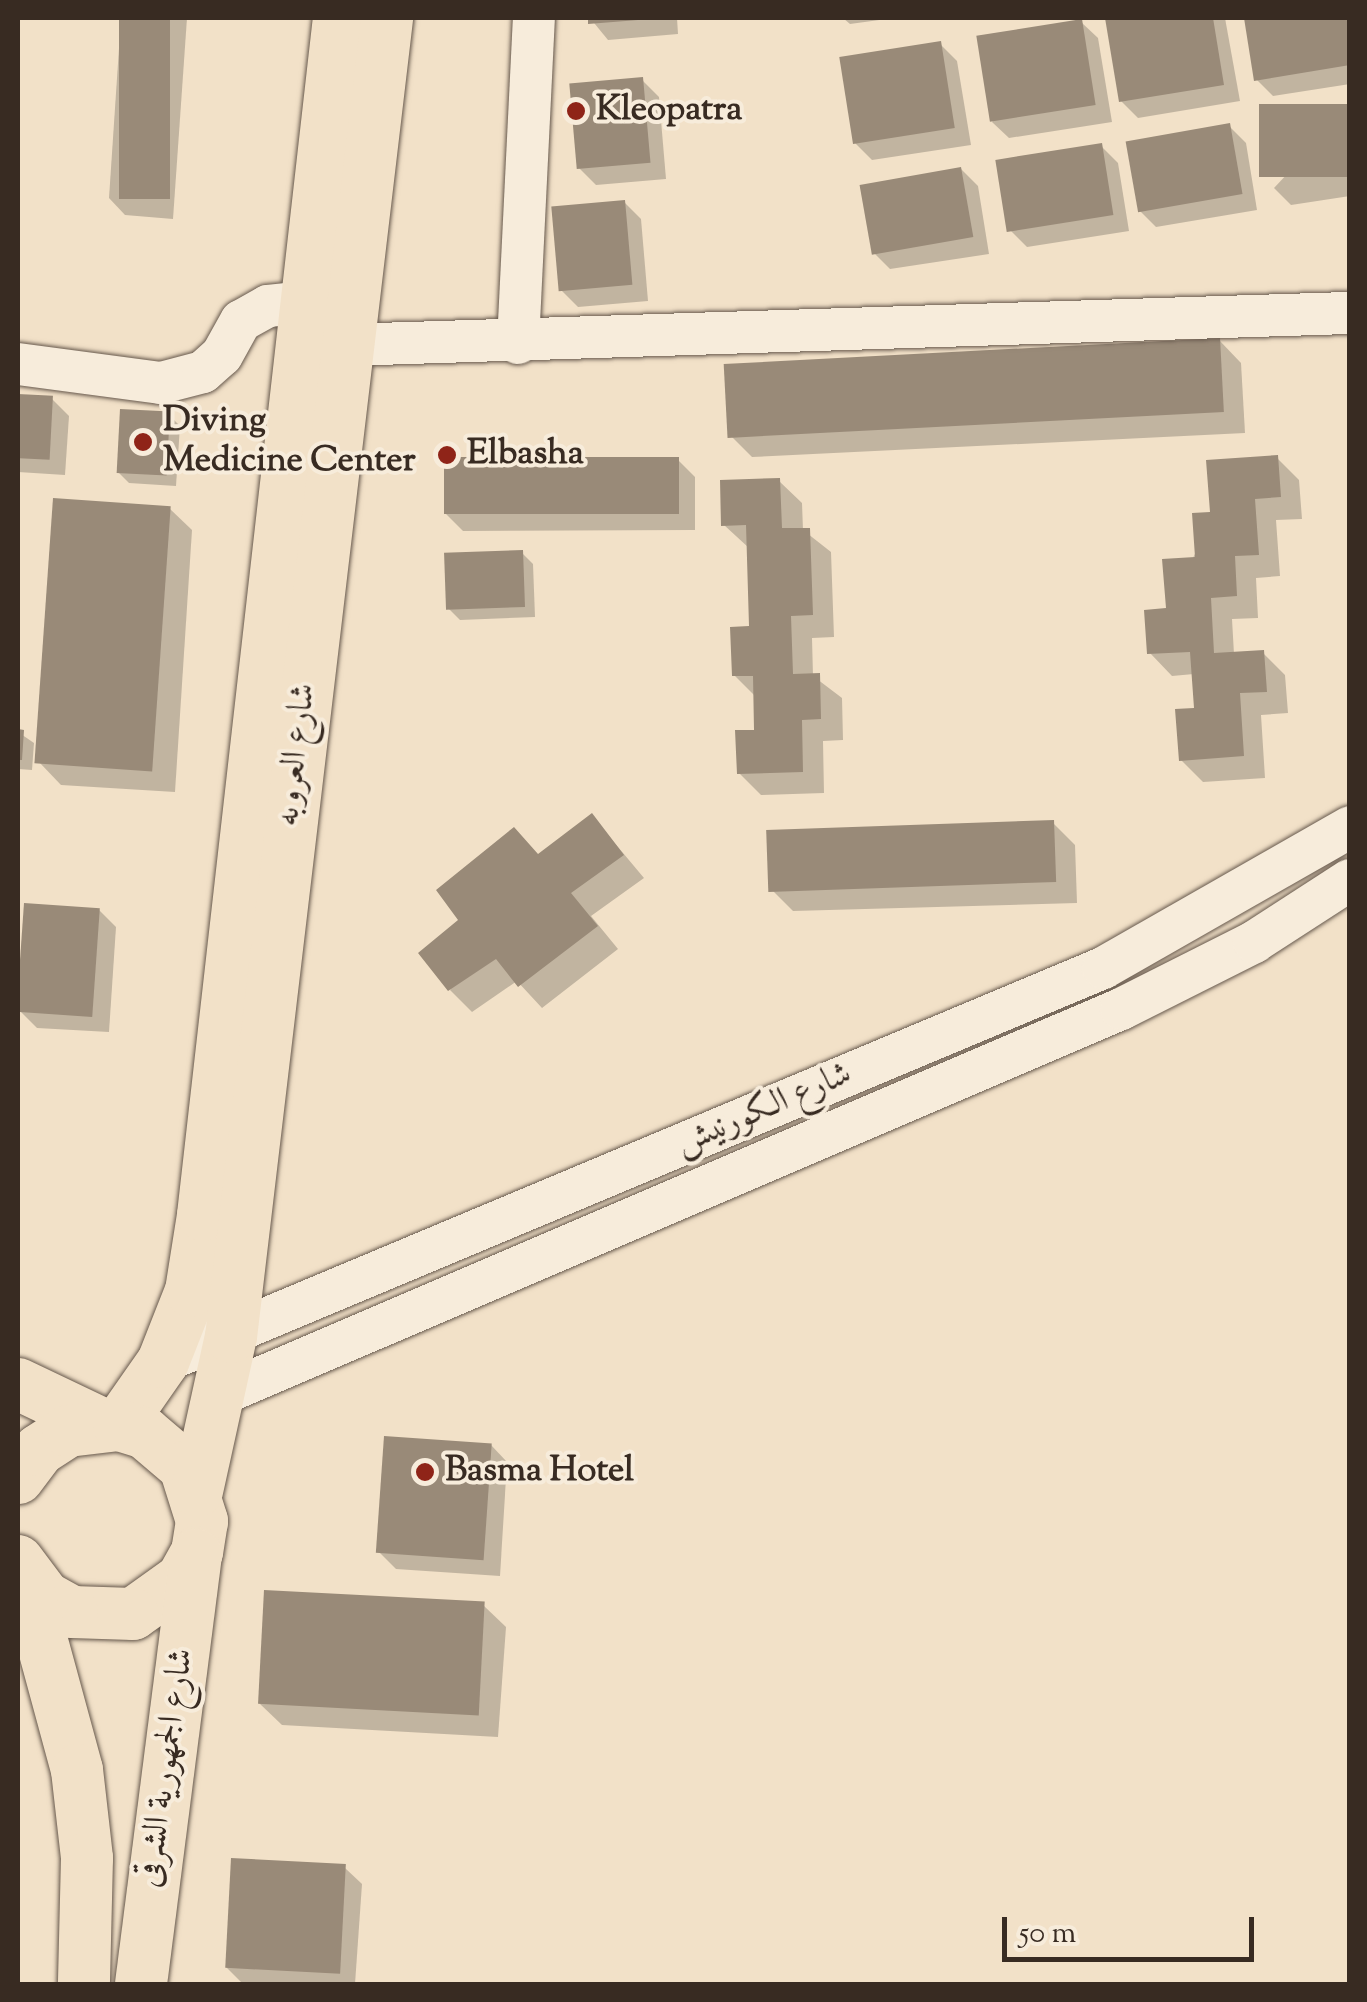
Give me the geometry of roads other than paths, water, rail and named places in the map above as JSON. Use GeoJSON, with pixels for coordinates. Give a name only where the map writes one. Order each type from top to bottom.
{"type":"FeatureCollection","features":[{"type":"Feature","properties":{"kind":"main road","name":"شارع العروبه"},"geometry":{"type":"LineString","coordinates":[[111,1425],[163,1362],[191,1291],[203,1215],[339,18]]}},
{"type":"Feature","properties":{"kind":"main road","name":"شارع العروبه"},"geometry":{"type":"LineString","coordinates":[[197,1491],[231,1337],[386,18]]}},
{"type":"Feature","properties":{"kind":"main road"},"geometry":{"type":"LineString","coordinates":[[18,1384],[168,1447],[197,1491]]}},
{"type":"Feature","properties":{"kind":"main road"},"geometry":{"type":"LineString","coordinates":[[18,1478],[54,1440],[111,1425]]}},
{"type":"Feature","properties":{"kind":"main road","name":"شارع الجمهورية الشرقى"},"geometry":{"type":"LineString","coordinates":[[141,1984],[197,1552],[197,1491]]}},
{"type":"Feature","properties":{"kind":"main road"},"geometry":{"type":"LineString","coordinates":[[21,1568],[72,1612],[133,1614],[160,1600],[197,1552]]}},
{"type":"Feature","properties":{"kind":"main road","name":"شارع الجمهورية الشرقى"},"geometry":{"type":"LineString","coordinates":[[21,1568],[77,1770],[87,1858],[84,1984]]}},
{"type":"Feature","properties":{"kind":"street"},"geometry":{"type":"LineString","coordinates":[[518,344],[534,18]]}},
{"type":"Feature","properties":{"kind":"street"},"geometry":{"type":"LineString","coordinates":[[18,364],[161,383],[203,372],[222,355],[241,321],[268,306],[306,302]]}},
{"type":"Feature","properties":{"kind":"street"},"geometry":{"type":"LineString","coordinates":[[346,345],[518,344],[1350,313]]}},
{"type":"Feature","properties":{"kind":"street","name":"شارع الكورنيش"},"geometry":{"type":"LineString","coordinates":[[163,1362],[231,1337],[1102,968],[1350,827]]}},
{"type":"Feature","properties":{"kind":"street","name":"شارع الكورنيش"},"geometry":{"type":"LineString","coordinates":[[220,1395],[1121,1009],[1254,942],[1350,880]]}},
{"type":"Feature","properties":{"kind":"place","name":"Kleopatra"},"geometry":{"type":"Point","coordinates":[576,111]}},
{"type":"Feature","properties":{"kind":"place","name":"Diving Medicine Center"},"geometry":{"type":"Point","coordinates":[143,442]}},
{"type":"Feature","properties":{"kind":"place","name":"Elbasha"},"geometry":{"type":"Point","coordinates":[447,455]}},
{"type":"Feature","properties":{"kind":"place","name":"Basma Hotel"},"geometry":{"type":"Point","coordinates":[425,1472]}}]}
